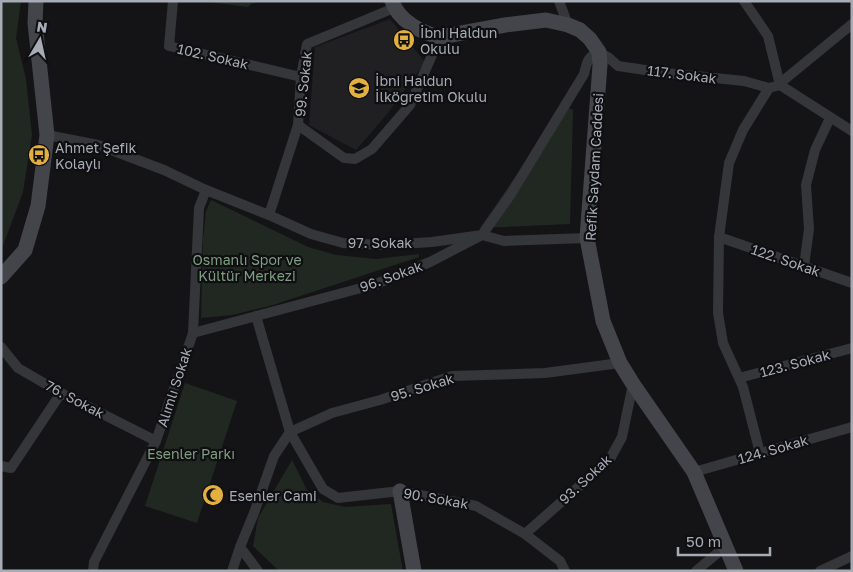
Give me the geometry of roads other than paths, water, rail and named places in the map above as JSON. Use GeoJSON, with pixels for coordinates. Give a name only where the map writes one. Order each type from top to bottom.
{"type":"FeatureCollection","features":[{"type":"Feature","properties":{"kind":"street"},"geometry":{"type":"LineString","coordinates":[[1,277],[25,250],[38,206],[47,135],[35,23],[36,1]]}},
{"type":"Feature","properties":{"kind":"street","name":"102. Sokak"},"geometry":{"type":"LineString","coordinates":[[173,1],[169,46],[301,77]]}},
{"type":"Feature","properties":{"kind":"street"},"geometry":{"type":"LineString","coordinates":[[559,1],[568,25]]}},
{"type":"Feature","properties":{"kind":"street"},"geometry":{"type":"LineString","coordinates":[[744,1],[768,36],[780,85],[852,131]]}},
{"type":"Feature","properties":{"kind":"street"},"geometry":{"type":"LineString","coordinates":[[393,4],[411,25],[429,35],[440,38],[506,25],[546,20],[580,30],[590,39],[599,52],[592,55],[589,59],[584,74],[512,194],[482,235],[504,241],[588,238]]}},
{"type":"Feature","properties":{"kind":"street","name":"99. Sokak"},"geometry":{"type":"LineString","coordinates":[[270,215],[298,125],[301,77],[307,44],[393,4]]}},
{"type":"Feature","properties":{"kind":"street"},"geometry":{"type":"LineString","coordinates":[[760,453],[744,387],[723,343],[718,313],[719,237],[729,163],[743,130],[769,88],[780,85],[852,24]]}},
{"type":"Feature","properties":{"kind":"street"},"geometry":{"type":"LineString","coordinates":[[298,125],[344,158],[355,159],[372,149],[410,105],[440,38]]}},
{"type":"Feature","properties":{"kind":"street","name":"117. Sokak"},"geometry":{"type":"LineString","coordinates":[[599,52],[618,66],[744,81],[769,88]]}},
{"type":"Feature","properties":{"kind":"street","name":"Refik Saydam Caddesi"},"geometry":{"type":"LineString","coordinates":[[599,52],[600,65],[588,238],[603,320],[620,362],[633,384],[694,472],[736,571]]}},
{"type":"Feature","properties":{"kind":"street"},"geometry":{"type":"LineString","coordinates":[[804,266],[809,229],[806,184],[815,150],[830,118]]}},
{"type":"Feature","properties":{"kind":"street","name":"97. Sokak"},"geometry":{"type":"LineString","coordinates":[[47,135],[98,145],[164,170],[206,190],[270,215],[311,234],[343,243],[394,244],[432,242],[482,235]]}},
{"type":"Feature","properties":{"kind":"street","name":"Alımlı Sokak"},"geometry":{"type":"LineString","coordinates":[[93,571],[94,562],[156,441],[192,333],[200,208],[206,190]]}},
{"type":"Feature","properties":{"kind":"street","name":"96. Sokak"},"geometry":{"type":"LineString","coordinates":[[192,333],[376,284],[430,262],[482,235]]}},
{"type":"Feature","properties":{"kind":"street","name":"122. Sokak"},"geometry":{"type":"LineString","coordinates":[[719,237],[852,283]]}},
{"type":"Feature","properties":{"kind":"street","name":"90. Sokak"},"geometry":{"type":"LineString","coordinates":[[256,316],[290,432],[323,489],[338,498],[400,491],[476,506],[525,534],[560,561],[565,571]]}},
{"type":"Feature","properties":{"kind":"street","name":"76. Sokak"},"geometry":{"type":"LineString","coordinates":[[1,347],[18,368],[61,394],[156,441]]}},
{"type":"Feature","properties":{"kind":"street","name":"123. Sokak"},"geometry":{"type":"LineString","coordinates":[[739,378],[852,348]]}},
{"type":"Feature","properties":{"kind":"street","name":"95. Sokak"},"geometry":{"type":"LineString","coordinates":[[290,432],[332,413],[380,400],[452,376],[545,372],[620,362]]}},
{"type":"Feature","properties":{"kind":"street","name":"93. Sokak"},"geometry":{"type":"LineString","coordinates":[[525,534],[610,459],[622,437],[633,384]]}},
{"type":"Feature","properties":{"kind":"street"},"geometry":{"type":"LineString","coordinates":[[1,466],[11,468],[61,394]]}},
{"type":"Feature","properties":{"kind":"street","name":"124. Sokak"},"geometry":{"type":"LineString","coordinates":[[694,472],[852,427]]}},
{"type":"Feature","properties":{"kind":"street"},"geometry":{"type":"LineString","coordinates":[[232,571],[274,456],[290,432]]}},
{"type":"Feature","properties":{"kind":"street"},"geometry":{"type":"LineString","coordinates":[[400,491],[414,571]]}},
{"type":"Feature","properties":{"kind":"street"},"geometry":{"type":"LineString","coordinates":[[696,571],[726,546]]}},
{"type":"Feature","properties":{"kind":"street"},"geometry":{"type":"LineString","coordinates":[[240,547],[258,571]]}},
{"type":"Feature","properties":{"kind":"street"},"geometry":{"type":"LineString","coordinates":[[820,571],[852,556]]}},
{"type":"Feature","properties":{"kind":"place","name":"İbni Haldun Okulu"},"geometry":{"type":"Point","coordinates":[404,40]}},
{"type":"Feature","properties":{"kind":"place","name":"İbni Haldun İlköğretim Okulu"},"geometry":{"type":"Point","coordinates":[359,88]}},
{"type":"Feature","properties":{"kind":"place","name":"Ahmet Şefik Kolaylı"},"geometry":{"type":"Point","coordinates":[39,155]}},
{"type":"Feature","properties":{"kind":"place","name":"Esenler Cami"},"geometry":{"type":"Point","coordinates":[213,495]}},
{"type":"Feature","properties":{"kind":"park label","name":"Osmanlı Spor ve Kültür Merkezi"},"geometry":{"type":"Point","coordinates":[247,268]}},
{"type":"Feature","properties":{"kind":"park label","name":"Esenler Parkı"},"geometry":{"type":"Point","coordinates":[191,453]}}]}
